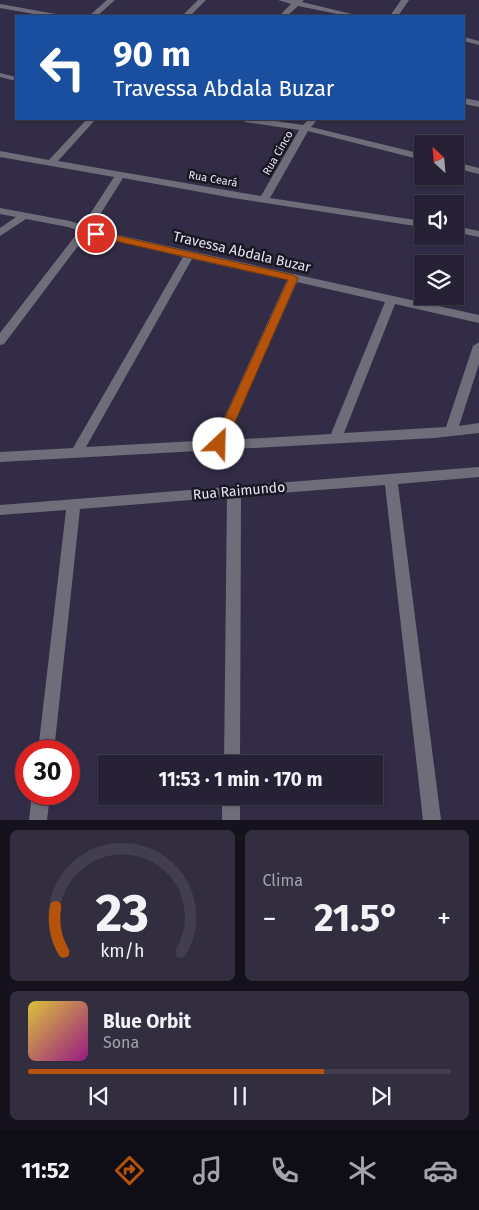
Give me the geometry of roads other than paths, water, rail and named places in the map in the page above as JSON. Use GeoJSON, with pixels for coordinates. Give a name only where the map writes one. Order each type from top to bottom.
{"type":"FeatureCollection","features":[{"type":"Feature","properties":{"kind":"street"},"geometry":{"type":"LineString","coordinates":[[94,15],[111,0]]}},
{"type":"Feature","properties":{"kind":"street"},"geometry":{"type":"LineString","coordinates":[[187,15],[202,0]]}},
{"type":"Feature","properties":{"kind":"street"},"geometry":{"type":"LineString","coordinates":[[282,0],[352,15]]}},
{"type":"Feature","properties":{"kind":"street"},"geometry":{"type":"LineString","coordinates":[[395,15],[405,0]]}},
{"type":"Feature","properties":{"kind":"street"},"geometry":{"type":"LineString","coordinates":[[284,15],[298,2]]}},
{"type":"Feature","properties":{"kind":"street"},"geometry":{"type":"LineString","coordinates":[[0,6],[50,15]]}},
{"type":"Feature","properties":{"kind":"street"},"geometry":{"type":"LineString","coordinates":[[465,39],[479,42]]}},
{"type":"Feature","properties":{"kind":"street"},"geometry":{"type":"LineString","coordinates":[[0,75],[15,78]]}},
{"type":"Feature","properties":{"kind":"street"},"geometry":{"type":"LineString","coordinates":[[465,101],[479,104]]}},
{"type":"Feature","properties":{"kind":"street"},"geometry":{"type":"LineString","coordinates":[[51,163],[91,120]]}},
{"type":"Feature","properties":{"kind":"street"},"geometry":{"type":"LineString","coordinates":[[252,120],[305,128],[414,155]]}},
{"type":"Feature","properties":{"kind":"street","name":"Rua Cinco"},"geometry":{"type":"LineString","coordinates":[[264,200],[305,128],[313,120]]}},
{"type":"Feature","properties":{"kind":"street","name":"Rua Ceará"},"geometry":{"type":"LineString","coordinates":[[0,154],[264,200],[414,223]]}},
{"type":"Feature","properties":{"kind":"street"},"geometry":{"type":"LineString","coordinates":[[464,167],[479,171]]}},
{"type":"Feature","properties":{"kind":"street"},"geometry":{"type":"LineString","coordinates":[[0,341],[85,230],[120,175]]}},
{"type":"Feature","properties":{"kind":"street","name":"Travessa Abdala Buzar"},"geometry":{"type":"LineString","coordinates":[[0,211],[70,224],[85,230],[189,255],[479,319]]}},
{"type":"Feature","properties":{"kind":"street"},"geometry":{"type":"LineString","coordinates":[[0,233],[24,216]]}},
{"type":"Feature","properties":{"kind":"street"},"geometry":{"type":"LineString","coordinates":[[464,231],[479,234]]}},
{"type":"Feature","properties":{"kind":"street"},"geometry":{"type":"LineString","coordinates":[[76,452],[189,255]]}},
{"type":"Feature","properties":{"kind":"street"},"geometry":{"type":"LineString","coordinates":[[219,444],[293,278]]}},
{"type":"Feature","properties":{"kind":"street"},"geometry":{"type":"LineString","coordinates":[[336,438],[391,300]]}},
{"type":"Feature","properties":{"kind":"street"},"geometry":{"type":"LineString","coordinates":[[450,431],[479,346]]}},
{"type":"Feature","properties":{"kind":"street"},"geometry":{"type":"LineString","coordinates":[[0,457],[479,428]]}},
{"type":"Feature","properties":{"kind":"street","name":"Rua Raimundo"},"geometry":{"type":"LineString","coordinates":[[0,510],[479,472]]}},
{"type":"Feature","properties":{"kind":"street"},"geometry":{"type":"LineString","coordinates":[[391,479],[432,820]]}},
{"type":"Feature","properties":{"kind":"street"},"geometry":{"type":"LineString","coordinates":[[232,755],[234,491]]}},
{"type":"Feature","properties":{"kind":"street"},"geometry":{"type":"LineString","coordinates":[[47,740],[74,504]]}},
{"type":"Feature","properties":{"kind":"street"},"geometry":{"type":"LineString","coordinates":[[38,820],[40,805]]}},
{"type":"Feature","properties":{"kind":"street"},"geometry":{"type":"LineString","coordinates":[[231,805],[231,820]]}}]}
